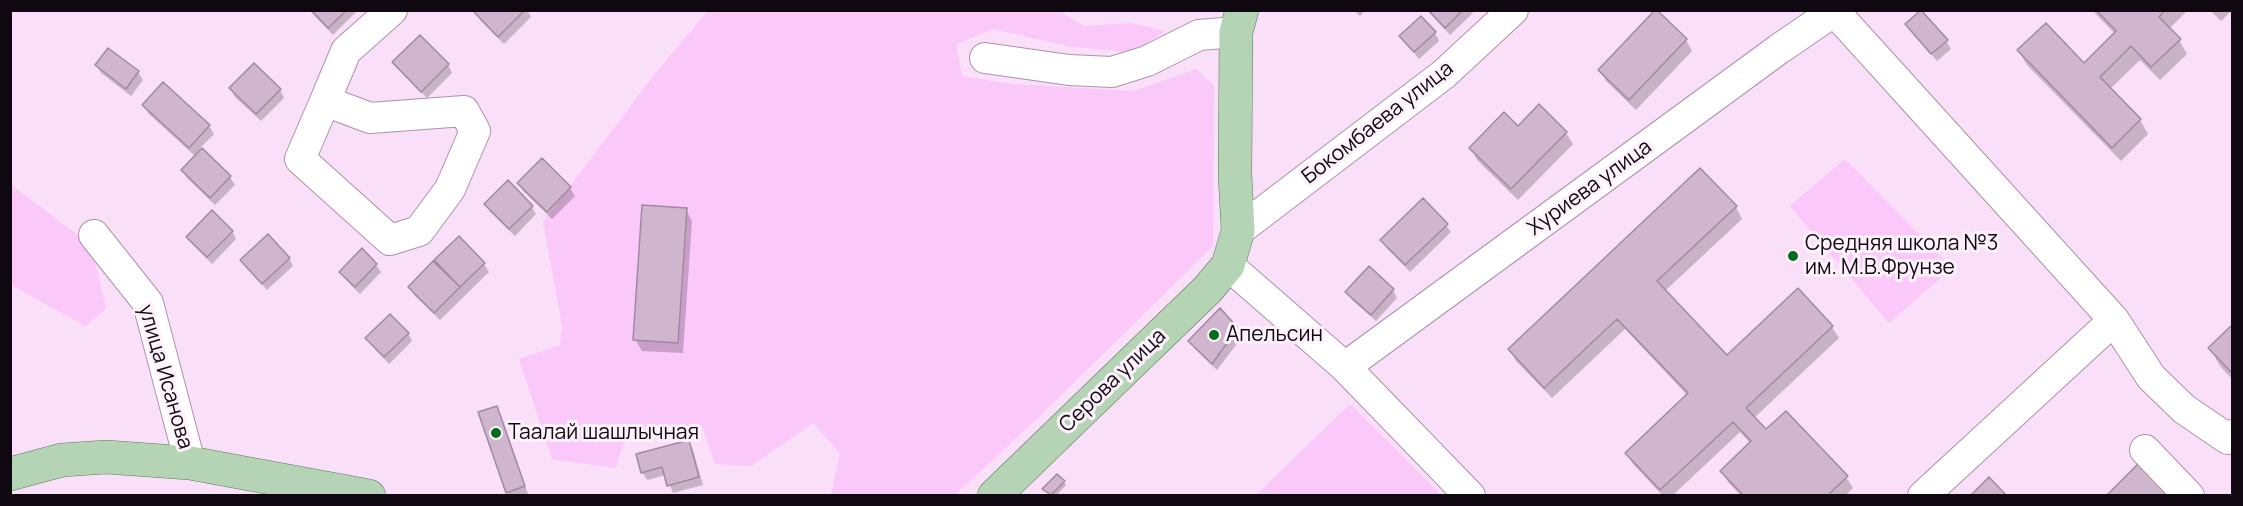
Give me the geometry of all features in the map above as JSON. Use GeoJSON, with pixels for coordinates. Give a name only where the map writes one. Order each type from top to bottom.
{"type":"FeatureCollection","features":[{"type":"Feature","properties":{"kind":"main road","name":"Серова улица"},"geometry":{"type":"LineString","coordinates":[[994,495],[1209,289],[1228,265],[1238,231],[1235,175],[1239,21]]}},
{"type":"Feature","properties":{"kind":"main road"},"geometry":{"type":"LineString","coordinates":[[10,474],[62,460],[106,457],[190,464],[270,487],[369,495]]}},
{"type":"Feature","properties":{"kind":"street"},"geometry":{"type":"LineString","coordinates":[[325,101],[370,118],[464,111],[475,131],[450,189],[420,231],[390,240],[300,159],[346,51],[392,10]]}},
{"type":"Feature","properties":{"kind":"street","name":"Бокомбаева улица"},"geometry":{"type":"LineString","coordinates":[[1238,231],[1444,74],[1513,10]]}},
{"type":"Feature","properties":{"kind":"street"},"geometry":{"type":"LineString","coordinates":[[1836,11],[2114,320],[2151,377],[2184,409],[2228,439],[2232,435]]}},
{"type":"Feature","properties":{"kind":"street","name":"Хуриева улица"},"geometry":{"type":"LineString","coordinates":[[1345,367],[1779,49],[1836,11]]}},
{"type":"Feature","properties":{"kind":"street"},"geometry":{"type":"LineString","coordinates":[[985,58],[1069,70],[1112,72],[1147,62],[1199,35],[1239,21]]}},
{"type":"Feature","properties":{"kind":"street","name":"улица Исанова"},"geometry":{"type":"LineString","coordinates":[[94,235],[148,303],[190,464]]}},
{"type":"Feature","properties":{"kind":"street"},"geometry":{"type":"LineString","coordinates":[[1228,265],[1345,367],[1470,495]]}},
{"type":"Feature","properties":{"kind":"street"},"geometry":{"type":"LineString","coordinates":[[1923,495],[2114,320]]}},
{"type":"Feature","properties":{"kind":"street"},"geometry":{"type":"LineString","coordinates":[[2145,450],[2189,495]]}},
{"type":"Feature","properties":{"kind":"shaded area"},"geometry":{"type":"Polygon","coordinates":[[[708,11],[1059,11],[1084,26],[1132,23],[1165,31],[1133,54],[1072,47],[993,29],[956,44],[962,76],[1011,84],[1134,91],[1196,69],[1214,86],[1213,246],[1043,413],[955,495],[831,495],[840,453],[813,423],[751,466],[715,464],[702,426],[626,434],[616,468],[552,459],[519,359],[560,345],[562,325],[543,222],[654,75],[708,11]]]}},
{"type":"Feature","properties":{"kind":"shaded area"},"geometry":{"type":"Polygon","coordinates":[[[1845,159],[1952,268],[1889,323],[1790,206],[1845,159]]]}},
{"type":"Feature","properties":{"kind":"shaded area"},"geometry":{"type":"Polygon","coordinates":[[[10,184],[91,245],[106,309],[85,326],[11,285],[10,184]]]}},
{"type":"Feature","properties":{"kind":"shaded area"},"geometry":{"type":"Polygon","coordinates":[[[1350,404],[1441,495],[1256,495],[1350,404]]]}},
{"type":"Feature","properties":{"kind":"building"},"geometry":{"type":"Polygon","coordinates":[[[311,10],[347,10],[328,28],[311,10]]]}},
{"type":"Feature","properties":{"kind":"building"},"geometry":{"type":"Polygon","coordinates":[[[476,10],[525,10],[498,37],[474,12],[476,10]]]}},
{"type":"Feature","properties":{"kind":"building"},"geometry":{"type":"Polygon","coordinates":[[[1428,10],[1463,10],[1445,28],[1428,10]]]}},
{"type":"Feature","properties":{"kind":"building"},"geometry":{"type":"Polygon","coordinates":[[[1655,10],[1687,39],[1629,100],[1598,70],[1655,10]]]}},
{"type":"Feature","properties":{"kind":"building"},"geometry":{"type":"Polygon","coordinates":[[[1921,10],[1948,40],[1931,54],[1905,24],[1921,10]]]}},
{"type":"Feature","properties":{"kind":"building"},"geometry":{"type":"Polygon","coordinates":[[[2096,10],[2165,10],[2159,17],[2181,39],[2151,67],[2131,46],[2100,77],[2141,119],[2112,148],[2017,50],[2046,23],[2084,63],[2116,31],[2096,10]]]}},
{"type":"Feature","properties":{"kind":"building"},"geometry":{"type":"Polygon","coordinates":[[[1421,16],[1436,32],[1414,52],[1399,36],[1421,16]]]}},
{"type":"Feature","properties":{"kind":"building"},"geometry":{"type":"Polygon","coordinates":[[[420,35],[449,64],[421,92],[392,62],[420,35]]]}},
{"type":"Feature","properties":{"kind":"building"},"geometry":{"type":"Polygon","coordinates":[[[108,48],[139,71],[126,89],[95,65],[108,48]]]}},
{"type":"Feature","properties":{"kind":"building"},"geometry":{"type":"Polygon","coordinates":[[[254,63],[281,89],[256,114],[229,88],[254,63]]]}},
{"type":"Feature","properties":{"kind":"building"},"geometry":{"type":"Polygon","coordinates":[[[163,82],[210,125],[189,148],[142,105],[163,82]]]}},
{"type":"Feature","properties":{"kind":"building"},"geometry":{"type":"Polygon","coordinates":[[[1539,104],[1567,132],[1511,189],[1469,148],[1504,112],[1518,126],[1539,104]]]}},
{"type":"Feature","properties":{"kind":"building"},"geometry":{"type":"Polygon","coordinates":[[[202,148],[231,176],[210,198],[181,170],[202,148]]]}},
{"type":"Feature","properties":{"kind":"building"},"geometry":{"type":"Polygon","coordinates":[[[542,158],[571,187],[547,212],[517,183],[542,158]]]}},
{"type":"Feature","properties":{"kind":"building"},"geometry":{"type":"Polygon","coordinates":[[[1700,168],[1737,206],[1657,281],[1727,355],[1798,288],[1833,326],[1746,408],[1766,429],[1786,411],[1848,476],[1827,496],[1744,496],[1720,471],[1751,441],[1733,422],[1660,490],[1625,453],[1688,393],[1617,319],[1544,388],[1508,349],[1700,168]]]}},
{"type":"Feature","properties":{"kind":"building"},"geometry":{"type":"Polygon","coordinates":[[[508,180],[533,206],[509,229],[484,204],[508,180]]]}},
{"type":"Feature","properties":{"kind":"building"},"geometry":{"type":"Polygon","coordinates":[[[1423,198],[1448,224],[1405,265],[1380,240],[1423,198]]]}},
{"type":"Feature","properties":{"kind":"building"},"geometry":{"type":"Polygon","coordinates":[[[642,205],[687,208],[678,343],[633,340],[642,205]]]}},
{"type":"Feature","properties":{"kind":"building"},"geometry":{"type":"Polygon","coordinates":[[[212,210],[233,231],[207,257],[186,237],[212,210]]]}},
{"type":"Feature","properties":{"kind":"building"},"geometry":{"type":"Polygon","coordinates":[[[268,234],[290,258],[262,284],[240,260],[268,234]]]}},
{"type":"Feature","properties":{"kind":"building"},"geometry":{"type":"Polygon","coordinates":[[[459,236],[485,263],[460,287],[434,260],[459,236]]]}},
{"type":"Feature","properties":{"kind":"building"},"geometry":{"type":"Polygon","coordinates":[[[362,248],[377,264],[355,287],[339,272],[362,248]]]}},
{"type":"Feature","properties":{"kind":"building"},"geometry":{"type":"Polygon","coordinates":[[[433,261],[460,287],[434,313],[408,287],[433,261]]]}},
{"type":"Feature","properties":{"kind":"building"},"geometry":{"type":"Polygon","coordinates":[[[1369,266],[1394,289],[1371,315],[1345,292],[1369,266]]]}},
{"type":"Feature","properties":{"kind":"building","name":"Апельсин"},"geometry":{"type":"Polygon","coordinates":[[[1220,308],[1238,328],[1212,364],[1188,341],[1220,308]]]}},
{"type":"Feature","properties":{"kind":"building"},"geometry":{"type":"Polygon","coordinates":[[[390,314],[409,333],[384,357],[365,338],[390,314]]]}},
{"type":"Feature","properties":{"kind":"building"},"geometry":{"type":"Polygon","coordinates":[[[2232,325],[2232,373],[2208,348],[2232,325]]]}},
{"type":"Feature","properties":{"kind":"building","name":"Таалай шашлычная"},"geometry":{"type":"Polygon","coordinates":[[[497,406],[525,486],[506,493],[478,412],[497,406]]]}},
{"type":"Feature","properties":{"kind":"building"},"geometry":{"type":"Polygon","coordinates":[[[689,440],[699,477],[667,486],[662,467],[641,473],[636,454],[689,440]]]}},
{"type":"Feature","properties":{"kind":"building"},"geometry":{"type":"Polygon","coordinates":[[[2139,463],[2170,496],[2106,496],[2139,463]]]}},
{"type":"Feature","properties":{"kind":"building"},"geometry":{"type":"Polygon","coordinates":[[[1057,474],[1065,481],[1051,495],[1042,489],[1057,474]]]}},
{"type":"Feature","properties":{"kind":"building"},"geometry":{"type":"Polygon","coordinates":[[[1989,477],[2007,496],[1970,496],[1989,477]]]}},
{"type":"Feature","properties":{"kind":"place","name":"Средняя школа №3 им. М.В.Фрунзе"},"geometry":{"type":"Point","coordinates":[1793,256]}},
{"type":"Feature","properties":{"kind":"place","name":"Апельсин"},"geometry":{"type":"Point","coordinates":[1214,335]}},
{"type":"Feature","properties":{"kind":"place","name":"Таалай шашлычная"},"geometry":{"type":"Point","coordinates":[496,433]}}]}
